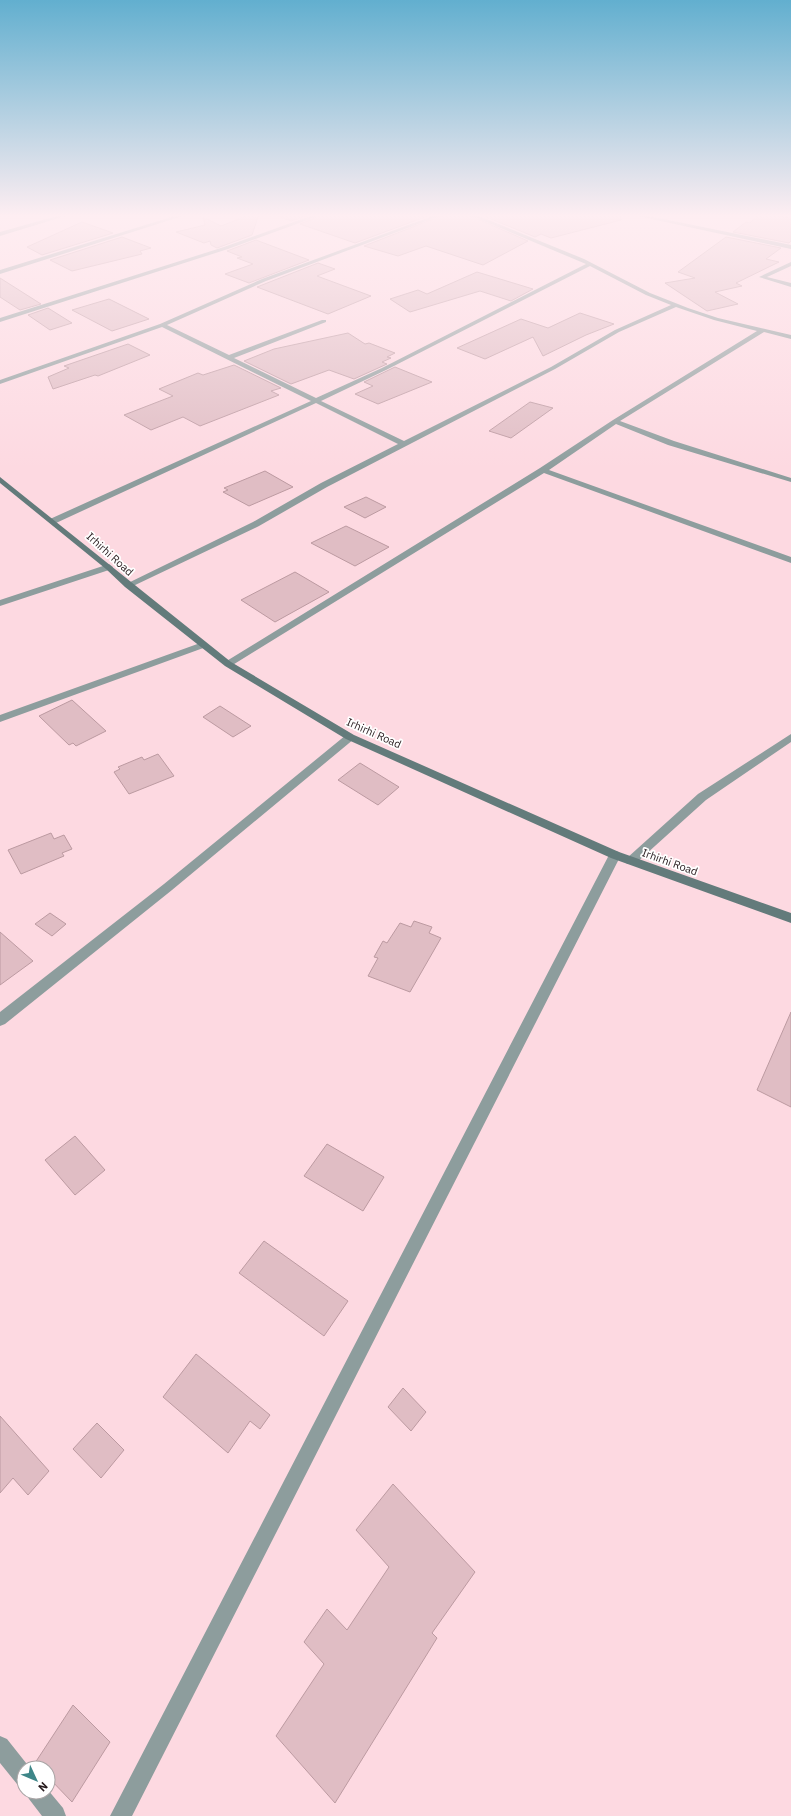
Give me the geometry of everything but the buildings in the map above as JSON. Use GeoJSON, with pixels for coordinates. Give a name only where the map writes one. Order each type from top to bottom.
{"type":"FeatureCollection","features":[{"type":"Feature","properties":{"kind":"street"},"geometry":{"type":"LineString","coordinates":[[0,320],[67,299]]}},
{"type":"Feature","properties":{"kind":"street"},"geometry":{"type":"LineString","coordinates":[[0,382],[162,324],[221,299]]}},
{"type":"Feature","properties":{"kind":"street"},"geometry":{"type":"LineString","coordinates":[[53,521],[193,458],[384,368],[523,299]]}},
{"type":"Feature","properties":{"kind":"street"},"geometry":{"type":"LineString","coordinates":[[660,299],[716,319],[791,337]]}},
{"type":"Feature","properties":{"kind":"street"},"geometry":{"type":"LineString","coordinates":[[128,586],[256,524],[324,485],[553,368],[617,331],[676,305]]}},
{"type":"Feature","properties":{"kind":"street"},"geometry":{"type":"LineString","coordinates":[[230,357],[324,321]]}},
{"type":"Feature","properties":{"kind":"street"},"geometry":{"type":"LineString","coordinates":[[162,324],[404,444]]}},
{"type":"Feature","properties":{"kind":"street"},"geometry":{"type":"LineString","coordinates":[[228,664],[543,470],[615,422],[763,330]]}},
{"type":"Feature","properties":{"kind":"street"},"geometry":{"type":"LineString","coordinates":[[615,422],[671,442],[791,480]]}},
{"type":"Feature","properties":{"kind":"street"},"geometry":{"type":"LineString","coordinates":[[543,470],[791,560]]}},
{"type":"Feature","properties":{"kind":"street","name":"Irhirhi Road"},"geometry":{"type":"LineString","coordinates":[[0,479],[109,567],[128,586],[228,664],[350,738],[405,760],[615,855],[791,918]]}},
{"type":"Feature","properties":{"kind":"street"},"geometry":{"type":"LineString","coordinates":[[0,603],[109,567]]}},
{"type":"Feature","properties":{"kind":"street"},"geometry":{"type":"LineString","coordinates":[[0,719],[203,645]]}},
{"type":"Feature","properties":{"kind":"street"},"geometry":{"type":"LineString","coordinates":[[631,860],[702,797],[791,736]]}},
{"type":"Feature","properties":{"kind":"street"},"geometry":{"type":"LineString","coordinates":[[0,1020],[168,887],[350,738]]}},
{"type":"Feature","properties":{"kind":"street"},"geometry":{"type":"LineString","coordinates":[[120,1816],[615,855]]}},
{"type":"Feature","properties":{"kind":"street"},"geometry":{"type":"LineString","coordinates":[[0,1746],[16,1767]]}},
{"type":"Feature","properties":{"kind":"street"},"geometry":{"type":"LineString","coordinates":[[42,1800],[55,1816]]}}]}
